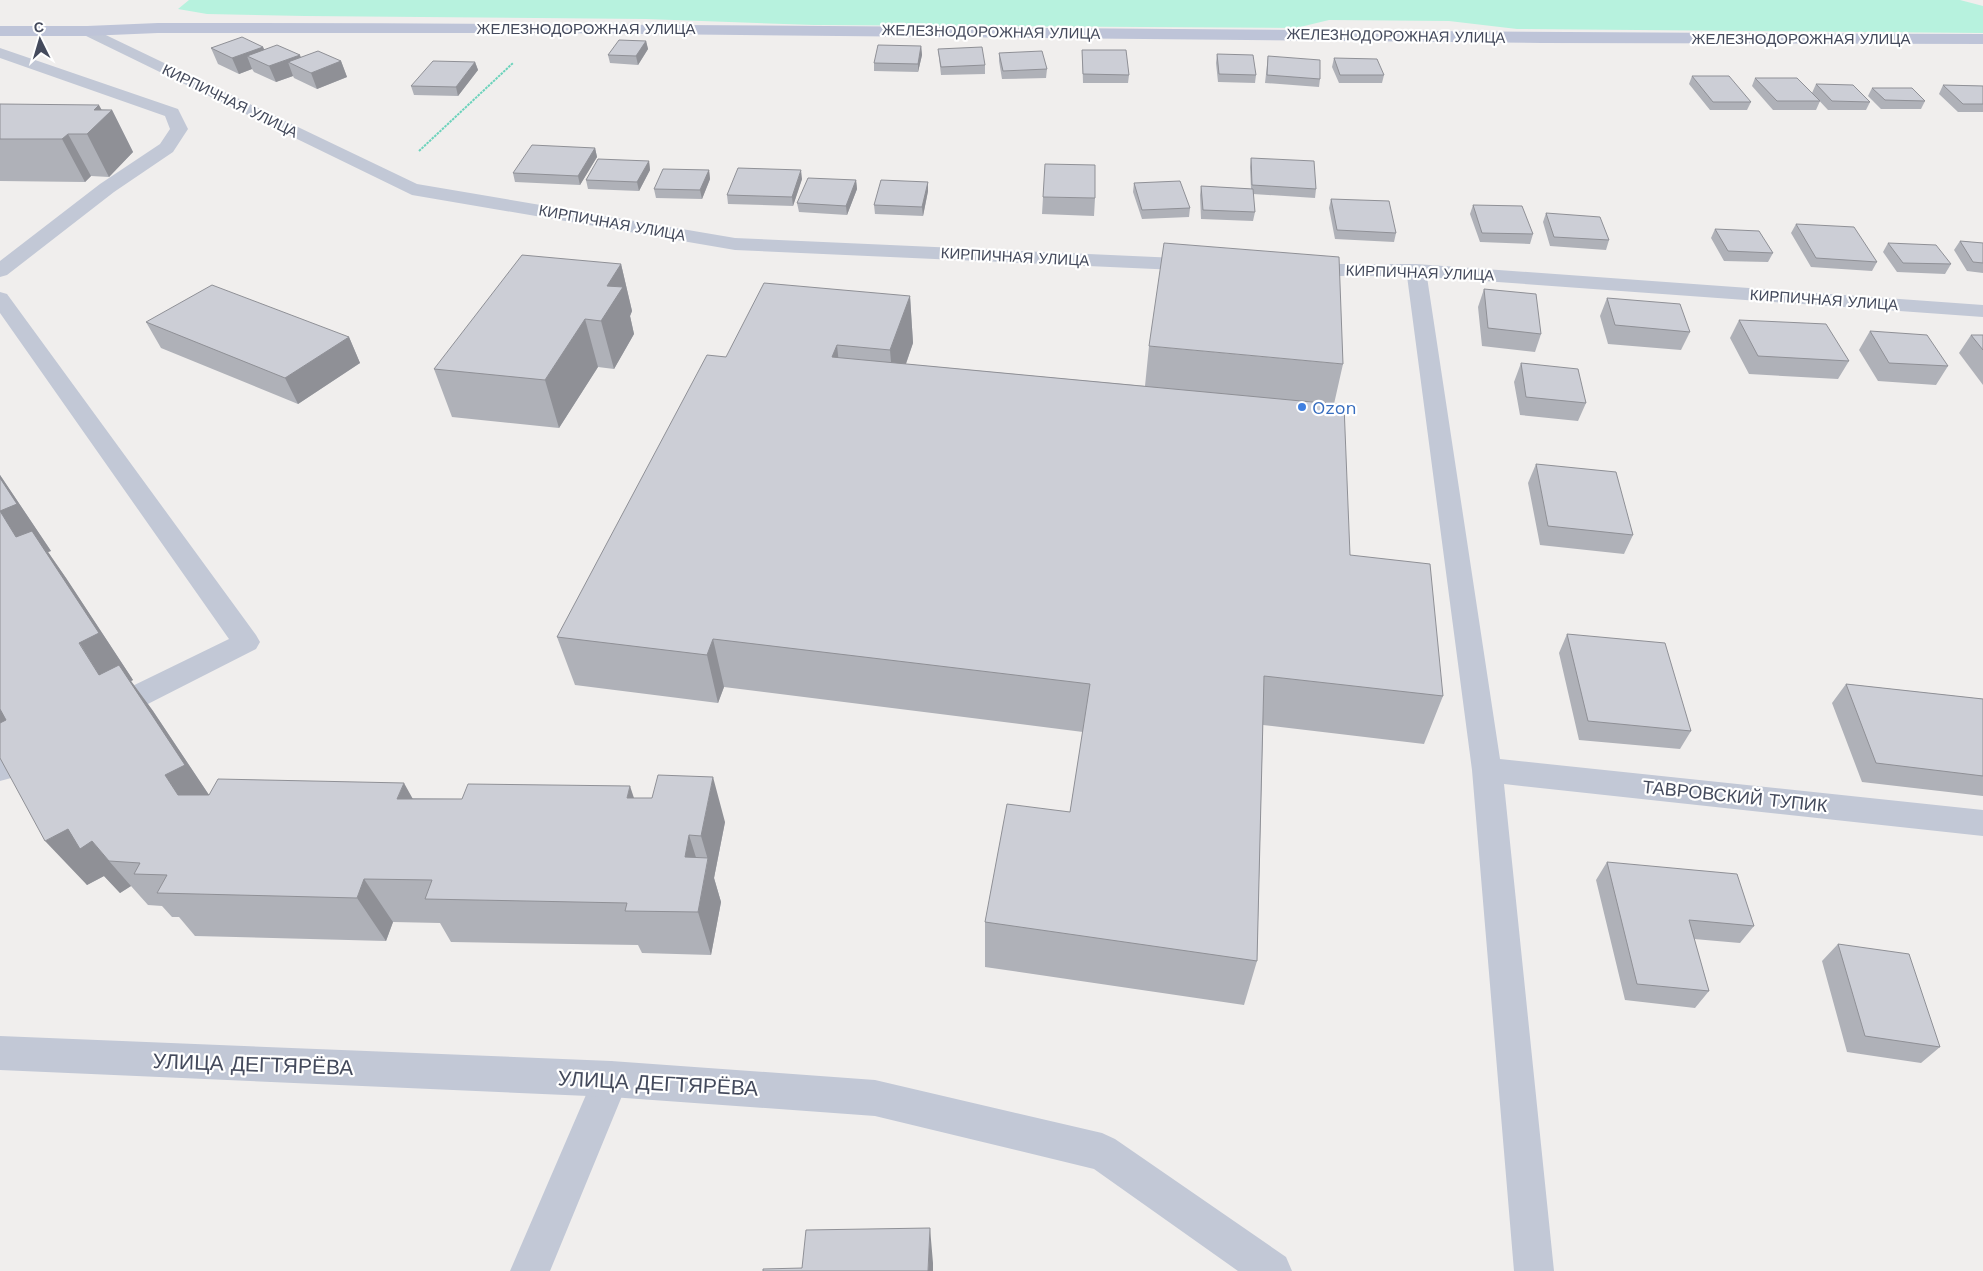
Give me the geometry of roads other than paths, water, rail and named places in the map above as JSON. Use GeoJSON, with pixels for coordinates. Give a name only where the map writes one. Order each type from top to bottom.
{"type":"FeatureCollection","features":[{"type":"Feature","properties":{"kind":"street","name":"ЖЕЛЕЗНОДОРОЖНАЯ УЛИЦА"},"geometry":{"type":"LineString","coordinates":[[0,31],[87,31],[158,28],[550,28],[1542,38],[1983,39]]}},
{"type":"Feature","properties":{"kind":"street","name":"КИРПИЧНАЯ УЛИЦА"},"geometry":{"type":"LineString","coordinates":[[87,31],[412,189],[735,244],[1218,266]]}},
{"type":"Feature","properties":{"kind":"street"},"geometry":{"type":"LineString","coordinates":[[0,54],[172,113],[179,129],[167,148],[107,188],[0,271]]}},
{"type":"Feature","properties":{"kind":"street","name":"КИРПИЧНАЯ УЛИЦА"},"geometry":{"type":"LineString","coordinates":[[1287,269],[1416,270],[1983,311]]}},
{"type":"Feature","properties":{"kind":"street"},"geometry":{"type":"LineString","coordinates":[[1416,270],[1488,770],[1534,1271]]}},
{"type":"Feature","properties":{"kind":"street"},"geometry":{"type":"LineString","coordinates":[[0,298],[246,642],[128,702]]}},
{"type":"Feature","properties":{"kind":"street","name":"ТАВРОВСКИЙ ТУПИК"},"geometry":{"type":"LineString","coordinates":[[1488,770],[1983,823]]}},
{"type":"Feature","properties":{"kind":"street","name":"УЛИЦА ДЕГТЯРЁВА"},"geometry":{"type":"LineString","coordinates":[[0,1053],[611,1079],[875,1098],[1102,1152],[1272,1271]]}},
{"type":"Feature","properties":{"kind":"street"},"geometry":{"type":"LineString","coordinates":[[530,1271],[611,1079]]}},
{"type":"Feature","properties":{"kind":"place","name":"Ozon"},"geometry":{"type":"Point","coordinates":[1302,407]}}]}
